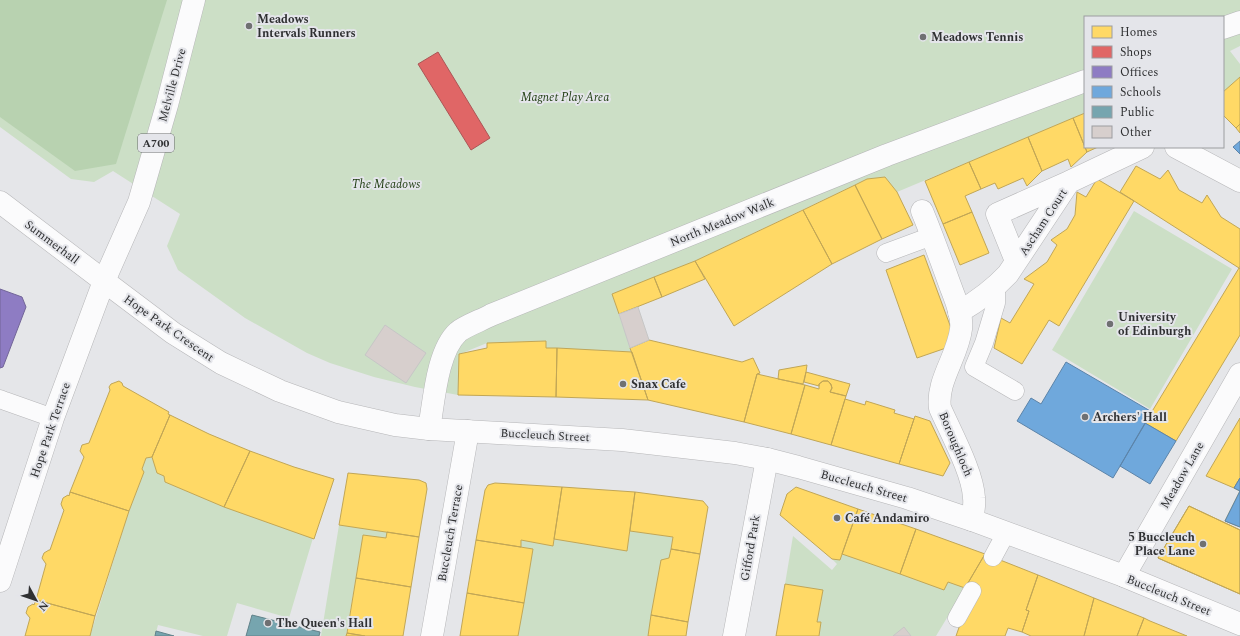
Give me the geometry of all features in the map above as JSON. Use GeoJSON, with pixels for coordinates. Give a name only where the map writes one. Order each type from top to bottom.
{"type":"FeatureCollection","features":[{"type":"Feature","properties":{"kind":"street","name":"Melville Drive"},"geometry":{"type":"LineString","coordinates":[[104,281],[138,202],[167,105],[194,0]]}},
{"type":"Feature","properties":{"kind":"street"},"geometry":{"type":"LineString","coordinates":[[1224,28],[1240,22]]}},
{"type":"Feature","properties":{"kind":"street","name":"North Meadow Walk"},"geometry":{"type":"LineString","coordinates":[[429,429],[442,358],[448,343],[459,332],[491,315],[887,155],[1084,81]]}},
{"type":"Feature","properties":{"kind":"street","name":"Ascham Court"},"geometry":{"type":"LineString","coordinates":[[1016,262],[998,214],[1141,148]]}},
{"type":"Feature","properties":{"kind":"street"},"geometry":{"type":"LineString","coordinates":[[1178,148],[1240,181]]}},
{"type":"Feature","properties":{"kind":"street","name":"Ascham Court"},"geometry":{"type":"LineString","coordinates":[[959,312],[981,299],[996,286],[1016,262],[1068,182]]}},
{"type":"Feature","properties":{"kind":"street","name":"Summerhall"},"geometry":{"type":"LineString","coordinates":[[0,202],[104,281]]}},
{"type":"Feature","properties":{"kind":"street","name":"Boroughloch"},"geometry":{"type":"LineString","coordinates":[[922,211],[959,312],[961,328],[941,388],[939,400],[940,408],[972,485],[974,497],[972,520]]}},
{"type":"Feature","properties":{"kind":"street","name":"Hope Park Terrace"},"geometry":{"type":"LineString","coordinates":[[0,581],[53,418],[104,281]]}},
{"type":"Feature","properties":{"kind":"street","name":"Hope Park Crescent"},"geometry":{"type":"LineString","coordinates":[[104,281],[173,333],[221,363],[280,392],[338,412],[395,425],[429,429],[468,431]]}},
{"type":"Feature","properties":{"kind":"street","name":"Meadow Lane"},"geometry":{"type":"LineString","coordinates":[[1124,576],[1240,374]]}},
{"type":"Feature","properties":{"kind":"street","name":"Buccleuch Street"},"geometry":{"type":"LineString","coordinates":[[468,431],[622,440],[735,453],[767,459],[907,498],[972,520],[1124,576],[1240,624]]}},
{"type":"Feature","properties":{"kind":"street","name":"Buccleuch Terrace"},"geometry":{"type":"LineString","coordinates":[[432,636],[468,431]]}},
{"type":"Feature","properties":{"kind":"street","name":"Gifford Park"},"geometry":{"type":"LineString","coordinates":[[734,636],[767,459]]}},
{"type":"Feature","properties":{"kind":"lane"},"geometry":{"type":"LineString","coordinates":[[886,253],[932,236]]}},
{"type":"Feature","properties":{"kind":"lane"},"geometry":{"type":"LineString","coordinates":[[996,286],[996,304],[984,343],[974,367],[1015,391]]}},
{"type":"Feature","properties":{"kind":"lane"},"geometry":{"type":"LineString","coordinates":[[0,399],[53,418]]}},
{"type":"Feature","properties":{"kind":"lane"},"geometry":{"type":"LineString","coordinates":[[993,557],[1006,533]]}},
{"type":"Feature","properties":{"kind":"lane"},"geometry":{"type":"LineString","coordinates":[[957,618],[972,591]]}},
{"type":"Feature","properties":{"kind":"green space","name":"The Meadows"},"geometry":{"type":"Polygon","coordinates":[[[0,0],[1240,0],[1240,46],[1230,51],[1240,64],[1240,77],[1224,91],[1224,16],[1084,16],[1084,113],[897,192],[885,177],[867,179],[695,261],[612,294],[632,352],[546,348],[546,341],[487,343],[460,354],[458,395],[374,377],[330,363],[307,353],[245,318],[178,270],[167,246],[180,214],[113,171],[94,182],[71,179],[0,127],[0,0]]]}},
{"type":"Feature","properties":{"kind":"green space"},"geometry":{"type":"Polygon","coordinates":[[[0,0],[167,0],[116,164],[75,171],[0,117],[0,0]]]}},
{"type":"Feature","properties":{"kind":"green space"},"geometry":{"type":"Polygon","coordinates":[[[1134,211],[1232,269],[1150,409],[1052,350],[1134,211]]]}},
{"type":"Feature","properties":{"kind":"green space"},"geometry":{"type":"Polygon","coordinates":[[[152,457],[157,473],[164,476],[165,482],[224,507],[313,538],[289,618],[237,603],[227,636],[203,636],[158,625],[155,636],[90,636],[129,511],[144,472],[142,469],[146,458],[152,457]]]}},
{"type":"Feature","properties":{"kind":"green space"},"geometry":{"type":"Polygon","coordinates":[[[339,525],[387,532],[386,538],[363,535],[346,636],[321,636],[339,525]]]}},
{"type":"Feature","properties":{"kind":"green space"},"geometry":{"type":"Polygon","coordinates":[[[630,531],[673,537],[669,558],[661,560],[648,636],[518,636],[533,549],[521,547],[521,540],[553,546],[554,539],[627,551],[630,531]]]}},
{"type":"Feature","properties":{"kind":"green space"},"geometry":{"type":"Polygon","coordinates":[[[793,536],[832,570],[837,564],[832,559],[840,560],[842,554],[944,589],[948,582],[965,588],[936,636],[819,636],[821,622],[817,622],[823,590],[785,584],[793,536]]]}},
{"type":"Feature","properties":{"kind":"building: Homes"},"geometry":{"type":"Polygon","coordinates":[[[1240,77],[1240,124],[1236,128],[1224,116],[1224,91],[1240,77]]]}},
{"type":"Feature","properties":{"kind":"building: Homes"},"geometry":{"type":"Polygon","coordinates":[[[1084,113],[1084,145],[1073,118],[1084,113]]]}},
{"type":"Feature","properties":{"kind":"building: Homes"},"geometry":{"type":"Polygon","coordinates":[[[1073,118],[1084,148],[1087,152],[1071,167],[1068,159],[1042,171],[1028,137],[1073,118]]]}},
{"type":"Feature","properties":{"kind":"building: Homes"},"geometry":{"type":"Polygon","coordinates":[[[1240,124],[1240,133],[1236,128],[1240,124]]]}},
{"type":"Feature","properties":{"kind":"building: Homes"},"geometry":{"type":"Polygon","coordinates":[[[1028,137],[1042,171],[1027,186],[1023,178],[998,189],[995,183],[981,189],[969,162],[1028,137]]]}},
{"type":"Feature","properties":{"kind":"building: Homes"},"geometry":{"type":"Polygon","coordinates":[[[1085,148],[1096,148],[1087,152],[1085,148]]]}},
{"type":"Feature","properties":{"kind":"building: Homes"},"geometry":{"type":"Polygon","coordinates":[[[969,162],[981,189],[965,196],[972,212],[943,224],[925,181],[969,162]]]}},
{"type":"Feature","properties":{"kind":"building: Homes"},"geometry":{"type":"Polygon","coordinates":[[[1136,166],[1160,179],[1168,170],[1179,190],[1202,203],[1207,195],[1221,217],[1240,229],[1239,268],[1120,192],[1136,166]]]}},
{"type":"Feature","properties":{"kind":"building: Homes"},"geometry":{"type":"Polygon","coordinates":[[[885,177],[897,192],[913,225],[882,239],[855,185],[867,179],[885,177]]]}},
{"type":"Feature","properties":{"kind":"building: Homes"},"geometry":{"type":"Polygon","coordinates":[[[1097,179],[1134,201],[1059,326],[1049,320],[1022,364],[994,348],[1001,318],[1010,323],[1034,284],[1024,279],[1047,262],[1057,245],[1051,240],[1067,229],[1075,215],[1077,192],[1086,197],[1097,179]]]}},
{"type":"Feature","properties":{"kind":"building: Homes"},"geometry":{"type":"Polygon","coordinates":[[[855,185],[882,239],[832,264],[803,210],[855,185]]]}},
{"type":"Feature","properties":{"kind":"building: Homes"},"geometry":{"type":"Polygon","coordinates":[[[803,210],[832,264],[734,326],[695,261],[803,210]]]}},
{"type":"Feature","properties":{"kind":"building: Homes"},"geometry":{"type":"Polygon","coordinates":[[[972,212],[989,253],[960,265],[943,224],[972,212]]]}},
{"type":"Feature","properties":{"kind":"building: Homes"},"geometry":{"type":"Polygon","coordinates":[[[924,255],[951,328],[946,348],[917,358],[886,270],[924,255]]]}},
{"type":"Feature","properties":{"kind":"building: Homes"},"geometry":{"type":"Polygon","coordinates":[[[695,261],[705,279],[662,297],[654,277],[695,261]]]}},
{"type":"Feature","properties":{"kind":"building: Homes"},"geometry":{"type":"Polygon","coordinates":[[[1239,268],[1240,335],[1176,441],[1145,423],[1239,268]]]}},
{"type":"Feature","properties":{"kind":"building: Homes"},"geometry":{"type":"Polygon","coordinates":[[[654,277],[662,297],[619,314],[612,294],[654,277]]]}},
{"type":"Feature","properties":{"kind":"building: Homes"},"geometry":{"type":"Polygon","coordinates":[[[649,340],[742,362],[753,358],[760,373],[757,374],[744,422],[648,400],[630,348],[649,340]]]}},
{"type":"Feature","properties":{"kind":"building: Homes"},"geometry":{"type":"Polygon","coordinates":[[[546,341],[546,348],[557,348],[556,397],[458,395],[459,354],[487,348],[487,343],[546,341]]]}},
{"type":"Feature","properties":{"kind":"building: Homes"},"geometry":{"type":"Polygon","coordinates":[[[557,348],[632,352],[648,400],[556,397],[557,348]]]}},
{"type":"Feature","properties":{"kind":"building: Homes"},"geometry":{"type":"Polygon","coordinates":[[[807,365],[803,384],[778,379],[779,370],[807,365]]]}},
{"type":"Feature","properties":{"kind":"building: Homes"},"geometry":{"type":"Polygon","coordinates":[[[806,372],[850,384],[846,396],[830,392],[832,388],[828,381],[823,381],[819,384],[819,386],[804,382],[806,372]]]}},
{"type":"Feature","properties":{"kind":"building: Homes"},"geometry":{"type":"Polygon","coordinates":[[[757,374],[805,385],[791,434],[744,422],[757,374]]]}},
{"type":"Feature","properties":{"kind":"building: Homes"},"geometry":{"type":"Polygon","coordinates":[[[119,381],[123,386],[169,412],[168,414],[170,415],[152,457],[146,458],[142,469],[144,472],[129,511],[70,492],[84,457],[80,451],[82,445],[89,443],[110,390],[109,387],[111,384],[119,381]]]}},
{"type":"Feature","properties":{"kind":"building: Homes"},"geometry":{"type":"Polygon","coordinates":[[[823,381],[828,381],[831,384],[832,388],[830,392],[846,396],[831,445],[791,434],[805,385],[819,389],[819,384],[823,381]]]}},
{"type":"Feature","properties":{"kind":"building: Homes"},"geometry":{"type":"Polygon","coordinates":[[[845,399],[865,405],[866,401],[895,410],[894,413],[914,419],[899,464],[831,445],[845,399]]]}},
{"type":"Feature","properties":{"kind":"building: Homes"},"geometry":{"type":"Polygon","coordinates":[[[170,415],[209,434],[250,451],[224,507],[165,482],[164,476],[157,473],[152,457],[170,415]]]}},
{"type":"Feature","properties":{"kind":"building: Homes"},"geometry":{"type":"Polygon","coordinates":[[[915,416],[930,421],[950,463],[943,476],[899,464],[915,416]]]}},
{"type":"Feature","properties":{"kind":"building: Homes"},"geometry":{"type":"Polygon","coordinates":[[[1240,418],[1240,478],[1234,488],[1206,476],[1240,418]]]}},
{"type":"Feature","properties":{"kind":"building: Homes"},"geometry":{"type":"Polygon","coordinates":[[[250,451],[294,467],[334,479],[314,539],[224,507],[250,451]]]}},
{"type":"Feature","properties":{"kind":"building: Homes"},"geometry":{"type":"Polygon","coordinates":[[[348,473],[419,480],[426,483],[427,489],[419,537],[339,525],[348,473]]]}},
{"type":"Feature","properties":{"kind":"building: Homes"},"geometry":{"type":"Polygon","coordinates":[[[1240,478],[1240,491],[1234,488],[1240,478]]]}},
{"type":"Feature","properties":{"kind":"building: Homes"},"geometry":{"type":"Polygon","coordinates":[[[495,483],[562,487],[553,546],[521,540],[521,547],[476,540],[485,490],[488,485],[495,483]]]}},
{"type":"Feature","properties":{"kind":"building: Homes"},"geometry":{"type":"Polygon","coordinates":[[[562,487],[635,492],[627,551],[554,539],[562,487]]]}},
{"type":"Feature","properties":{"kind":"building: Homes"},"geometry":{"type":"Polygon","coordinates":[[[796,487],[858,509],[840,560],[832,559],[780,515],[787,494],[796,487]]]}},
{"type":"Feature","properties":{"kind":"building: Homes","name":"5 Buccleuch Place Lane"},"geometry":{"type":"Polygon","coordinates":[[[1240,491],[1240,527],[1225,521],[1240,491]]]}},
{"type":"Feature","properties":{"kind":"building: Homes"},"geometry":{"type":"Polygon","coordinates":[[[70,492],[129,511],[95,616],[36,600],[46,564],[42,558],[44,553],[50,550],[64,510],[61,504],[63,498],[68,495],[69,496],[70,492]]]}},
{"type":"Feature","properties":{"kind":"building: Homes"},"geometry":{"type":"Polygon","coordinates":[[[635,492],[703,501],[708,507],[700,554],[671,549],[673,537],[630,531],[635,492]]]}},
{"type":"Feature","properties":{"kind":"building: Homes","name":"5 Buccleuch Place Lane"},"geometry":{"type":"Polygon","coordinates":[[[1189,506],[1240,530],[1240,594],[1158,558],[1189,506]]]}},
{"type":"Feature","properties":{"kind":"building: Homes","name":"5 Buccleuch Place Lane"},"geometry":{"type":"Polygon","coordinates":[[[1189,506],[1240,530],[1240,594],[1158,558],[1189,506]]]}},
{"type":"Feature","properties":{"kind":"building: Homes"},"geometry":{"type":"Polygon","coordinates":[[[858,509],[916,529],[900,574],[842,554],[858,509]]]}},
{"type":"Feature","properties":{"kind":"building: Homes"},"geometry":{"type":"Polygon","coordinates":[[[916,529],[985,554],[965,588],[948,582],[944,590],[900,574],[916,529]]]}},
{"type":"Feature","properties":{"kind":"building: Homes"},"geometry":{"type":"Polygon","coordinates":[[[387,532],[419,537],[411,587],[356,578],[363,535],[386,538],[387,532]]]}},
{"type":"Feature","properties":{"kind":"building: Homes"},"geometry":{"type":"Polygon","coordinates":[[[476,540],[533,549],[524,603],[467,593],[476,540]]]}},
{"type":"Feature","properties":{"kind":"building: Homes"},"geometry":{"type":"Polygon","coordinates":[[[671,549],[700,554],[688,622],[651,615],[661,560],[669,558],[671,549]]]}},
{"type":"Feature","properties":{"kind":"building: Homes"},"geometry":{"type":"Polygon","coordinates":[[[985,554],[1038,575],[1026,610],[1029,611],[1022,632],[1008,628],[1005,636],[956,636],[968,602],[965,588],[985,554]]]}},
{"type":"Feature","properties":{"kind":"building: Homes"},"geometry":{"type":"Polygon","coordinates":[[[1038,575],[1094,598],[1084,636],[1031,636],[1022,632],[1029,611],[1026,610],[1038,575]]]}},
{"type":"Feature","properties":{"kind":"building: Homes"},"geometry":{"type":"Polygon","coordinates":[[[356,578],[411,587],[403,636],[365,636],[347,633],[356,578]]]}},
{"type":"Feature","properties":{"kind":"building: Homes"},"geometry":{"type":"Polygon","coordinates":[[[785,584],[823,590],[817,622],[821,622],[819,636],[776,636],[785,584]]]}},
{"type":"Feature","properties":{"kind":"building: Homes"},"geometry":{"type":"Polygon","coordinates":[[[467,593],[524,603],[518,636],[460,636],[467,593]]]}},
{"type":"Feature","properties":{"kind":"building: Homes"},"geometry":{"type":"Polygon","coordinates":[[[1094,598],[1144,618],[1137,636],[1084,636],[1094,598]]]}},
{"type":"Feature","properties":{"kind":"building: Homes"},"geometry":{"type":"Polygon","coordinates":[[[36,600],[95,616],[90,636],[25,636],[30,618],[26,613],[28,607],[33,604],[34,605],[36,600]]]}},
{"type":"Feature","properties":{"kind":"building: Homes"},"geometry":{"type":"Polygon","coordinates":[[[651,615],[688,622],[686,636],[648,636],[651,615]]]}},
{"type":"Feature","properties":{"kind":"building: Homes"},"geometry":{"type":"Polygon","coordinates":[[[1144,618],[1150,621],[1187,636],[1137,636],[1144,618]]]}},
{"type":"Feature","properties":{"kind":"building: Homes"},"geometry":{"type":"Polygon","coordinates":[[[347,633],[365,636],[346,636],[347,633]]]}},
{"type":"Feature","properties":{"kind":"building: Shops"},"geometry":{"type":"Polygon","coordinates":[[[438,52],[490,138],[471,150],[418,64],[438,52]]]}},
{"type":"Feature","properties":{"kind":"building: Offices"},"geometry":{"type":"Polygon","coordinates":[[[0,289],[22,297],[26,307],[3,367],[0,368],[0,289]]]}},
{"type":"Feature","properties":{"kind":"building: Schools"},"geometry":{"type":"Polygon","coordinates":[[[1240,141],[1240,154],[1233,147],[1240,141]]]}},
{"type":"Feature","properties":{"kind":"building: Schools","name":"Archers' Hall"},"geometry":{"type":"Polygon","coordinates":[[[1066,362],[1152,412],[1113,478],[1017,421],[1031,398],[1041,404],[1066,362]]]}},
{"type":"Feature","properties":{"kind":"building: Schools"},"geometry":{"type":"Polygon","coordinates":[[[1145,423],[1176,441],[1150,484],[1120,466],[1145,423]]]}},
{"type":"Feature","properties":{"kind":"building: Schools"},"geometry":{"type":"Polygon","coordinates":[[[1240,478],[1240,491],[1234,488],[1240,478]]]}},
{"type":"Feature","properties":{"kind":"building: Schools","name":"5 Buccleuch Place Lane"},"geometry":{"type":"Polygon","coordinates":[[[1240,491],[1240,527],[1225,521],[1240,491]]]}},
{"type":"Feature","properties":{"kind":"building: Public","name":"The Queen's Hall"},"geometry":{"type":"Polygon","coordinates":[[[252,615],[320,632],[319,636],[246,636],[252,615]]]}},
{"type":"Feature","properties":{"kind":"building: Public"},"geometry":{"type":"Polygon","coordinates":[[[156,631],[174,636],[155,636],[156,631]]]}},
{"type":"Feature","properties":{"kind":"building: Other"},"geometry":{"type":"Polygon","coordinates":[[[638,307],[649,340],[630,348],[619,314],[638,307]]]}},
{"type":"Feature","properties":{"kind":"building: Other"},"geometry":{"type":"Polygon","coordinates":[[[385,325],[426,353],[406,383],[365,355],[385,325]]]}},
{"type":"Feature","properties":{"kind":"building: Other"},"geometry":{"type":"Polygon","coordinates":[[[904,627],[911,636],[893,636],[904,627]]]}},
{"type":"Feature","properties":{"kind":"place","name":"Meadows Intervals Runners"},"geometry":{"type":"Point","coordinates":[249,26]}},
{"type":"Feature","properties":{"kind":"place","name":"Meadows Tennis"},"geometry":{"type":"Point","coordinates":[923,37]}},
{"type":"Feature","properties":{"kind":"place","name":"University of Edinburgh"},"geometry":{"type":"Point","coordinates":[1110,324]}},
{"type":"Feature","properties":{"kind":"place","name":"Snax Cafe"},"geometry":{"type":"Point","coordinates":[623,384]}},
{"type":"Feature","properties":{"kind":"place","name":"Archers' Hall"},"geometry":{"type":"Point","coordinates":[1085,417]}},
{"type":"Feature","properties":{"kind":"place","name":"Café Andamiro"},"geometry":{"type":"Point","coordinates":[837,518]}},
{"type":"Feature","properties":{"kind":"place","name":"5 Buccleuch Place Lane"},"geometry":{"type":"Point","coordinates":[1203,544]}},
{"type":"Feature","properties":{"kind":"place","name":"The Queen's Hall"},"geometry":{"type":"Point","coordinates":[268,623]}},
{"type":"Feature","properties":{"kind":"park label","name":"Magnet Play Area"},"geometry":{"type":"Point","coordinates":[565,97]}}]}
